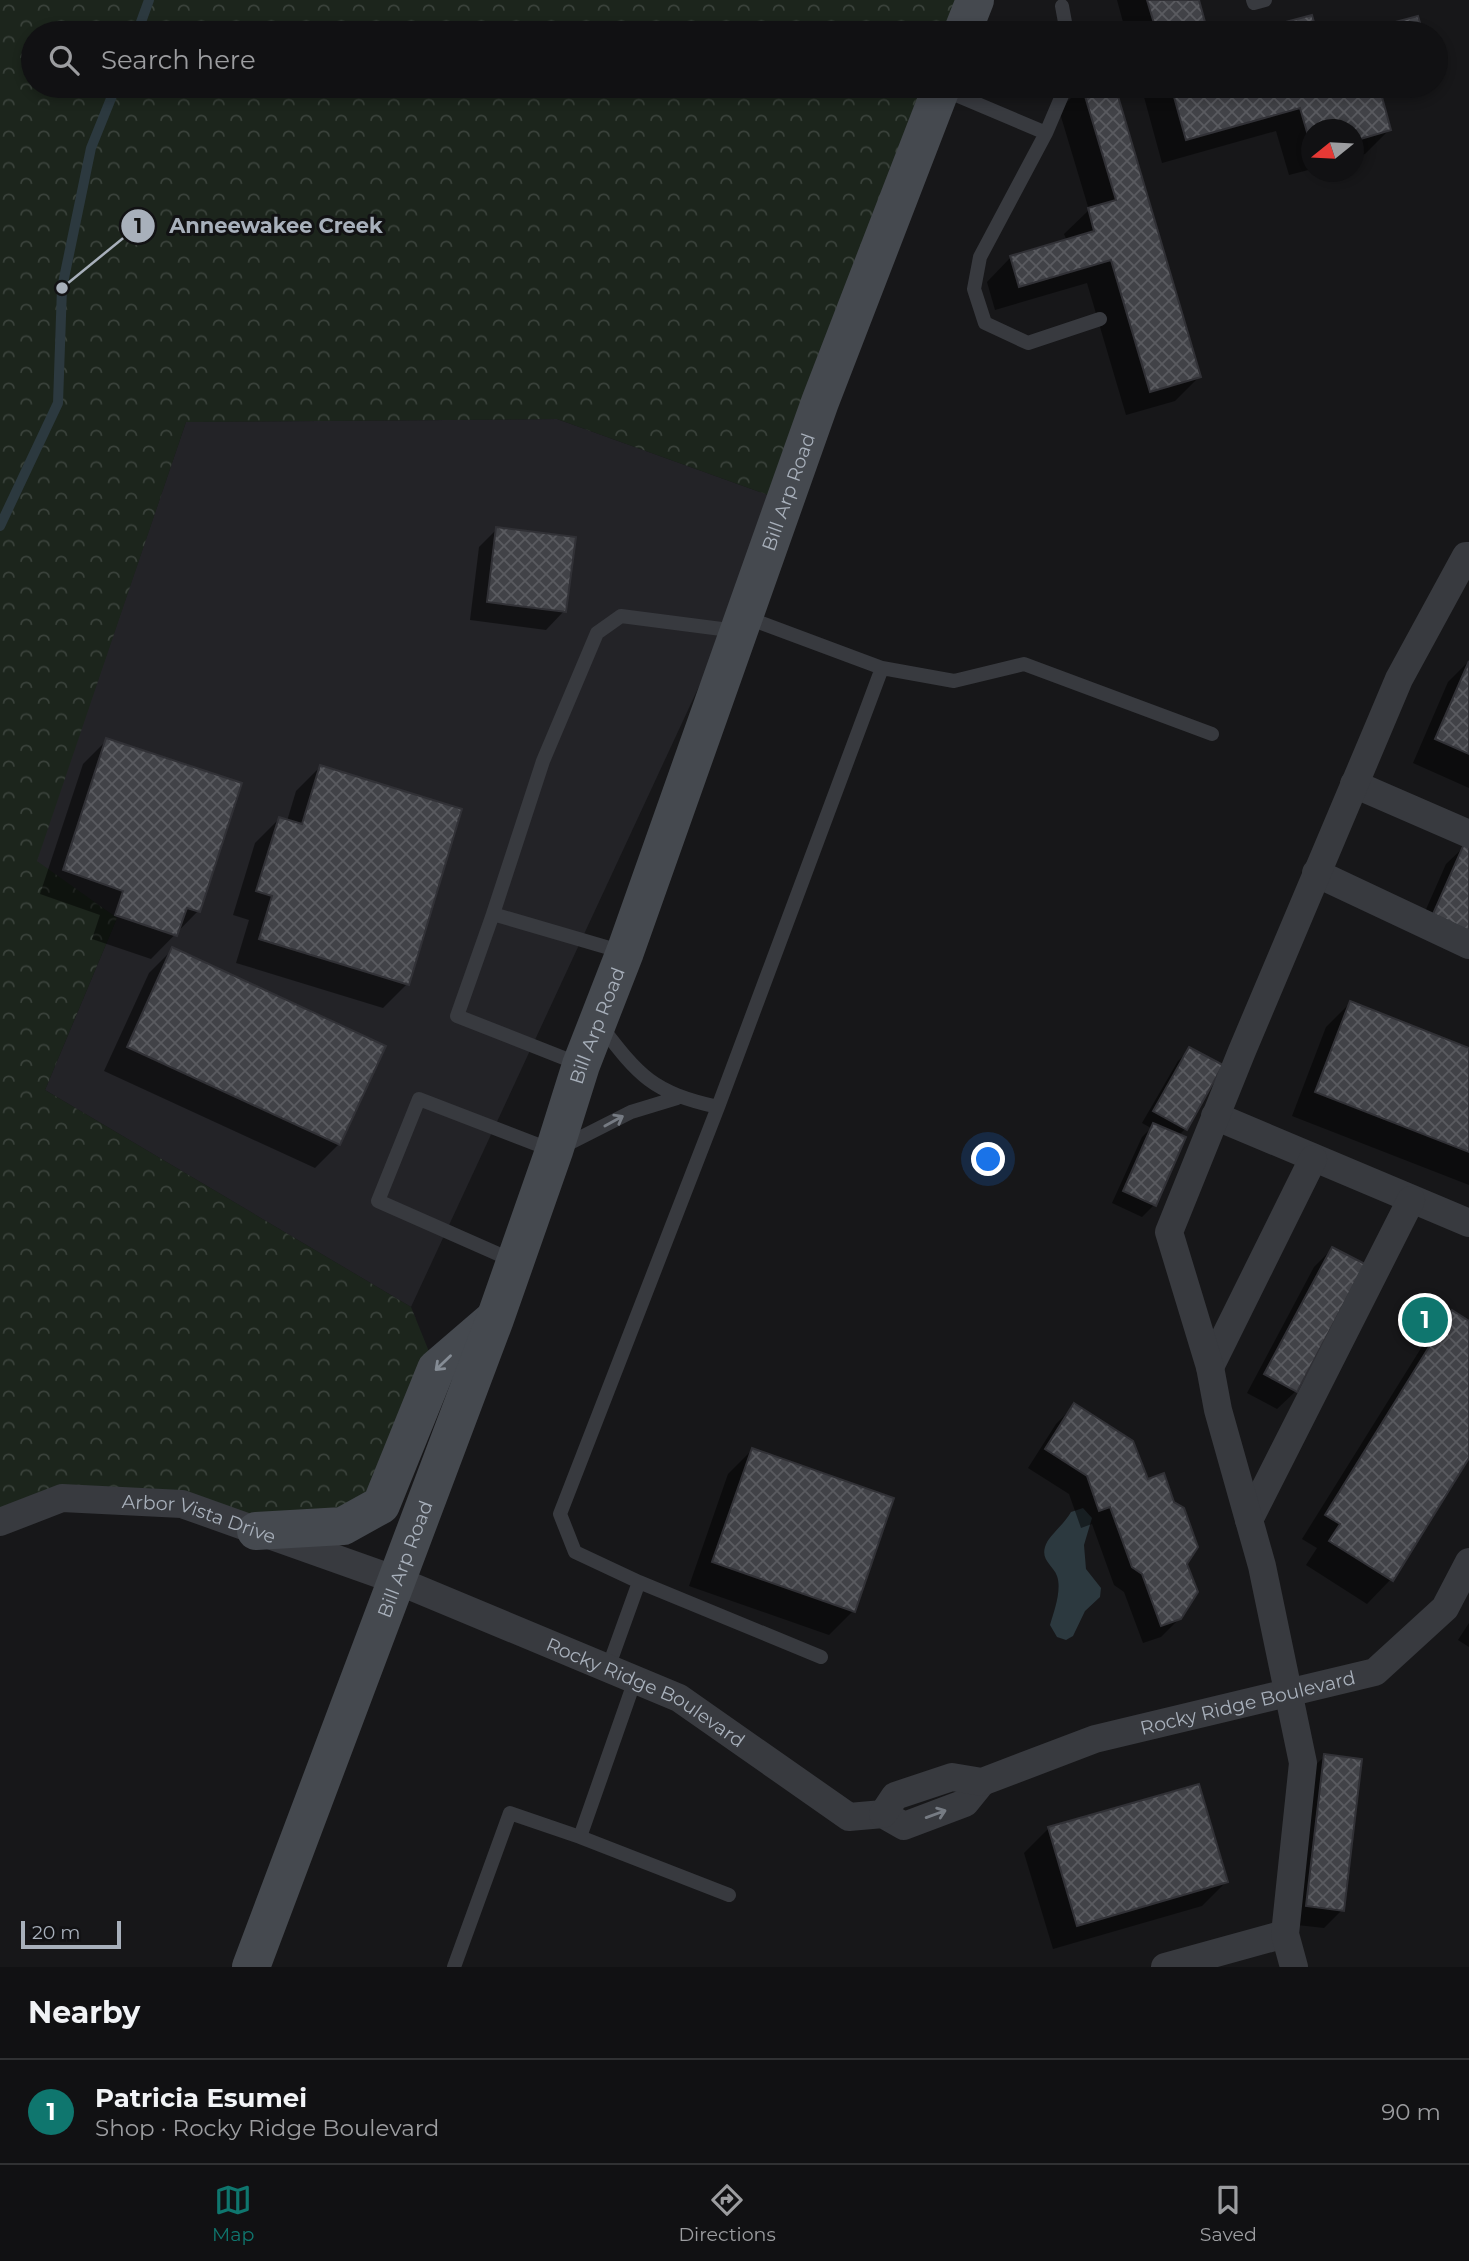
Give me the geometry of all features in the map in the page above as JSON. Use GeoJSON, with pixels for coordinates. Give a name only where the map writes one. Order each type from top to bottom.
{"type":"FeatureCollection","features":[{"type":"Feature","properties":{"kind":"main road"},"geometry":{"type":"LineString","coordinates":[[967,21],[975,0]]}},
{"type":"Feature","properties":{"kind":"main road","name":"Bill Arp Road"},"geometry":{"type":"LineString","coordinates":[[251,1967],[495,1319],[581,1065],[625,952],[820,402],[937,98]]}},
{"type":"Feature","properties":{"kind":"main road"},"geometry":{"type":"LineString","coordinates":[[256,1531],[344,1525],[381,1504],[436,1369],[495,1319]]}},
{"type":"Feature","properties":{"kind":"street"},"geometry":{"type":"LineString","coordinates":[[1294,1967],[1285,1934],[1303,1763],[1262,1566],[1218,1410],[1210,1367],[1169,1232],[1353,784],[1399,679],[1466,555],[1469,556]]}},
{"type":"Feature","properties":{"kind":"street"},"geometry":{"type":"LineString","coordinates":[[1353,784],[1469,834]]}},
{"type":"Feature","properties":{"kind":"street"},"geometry":{"type":"LineString","coordinates":[[1316,873],[1469,945]]}},
{"type":"Feature","properties":{"kind":"street"},"geometry":{"type":"LineString","coordinates":[[1215,1116],[1469,1223]]}},
{"type":"Feature","properties":{"kind":"street"},"geometry":{"type":"LineString","coordinates":[[1210,1367],[1312,1159]]}},
{"type":"Feature","properties":{"kind":"street"},"geometry":{"type":"LineString","coordinates":[[1249,1520],[1411,1199]]}},
{"type":"Feature","properties":{"kind":"street","name":"Arbor Vista Drive"},"geometry":{"type":"LineString","coordinates":[[0,1522],[61,1497],[182,1504],[396,1580]]}},
{"type":"Feature","properties":{"kind":"street","name":"Rocky Ridge Boulevard"},"geometry":{"type":"LineString","coordinates":[[396,1580],[679,1698],[849,1817],[883,1814],[895,1796],[952,1777],[982,1782],[1095,1739],[1375,1672],[1445,1608],[1469,1562]]}},
{"type":"Feature","properties":{"kind":"street"},"geometry":{"type":"LineString","coordinates":[[1165,1967],[1285,1934]]}},
{"type":"Feature","properties":{"kind":"lane"},"geometry":{"type":"LineString","coordinates":[[1253,0],[1254,3],[1265,0]]}},
{"type":"Feature","properties":{"kind":"lane"},"geometry":{"type":"LineString","coordinates":[[1062,6],[1065,21]]}},
{"type":"Feature","properties":{"kind":"lane"},"geometry":{"type":"LineString","coordinates":[[966,98],[1046,133]]}},
{"type":"Feature","properties":{"kind":"lane"},"geometry":{"type":"LineString","coordinates":[[1061,98],[1046,133],[980,257],[974,289],[985,323],[1028,343],[1100,319]]}},
{"type":"Feature","properties":{"kind":"lane"},"geometry":{"type":"LineString","coordinates":[[581,1065],[457,1016],[543,761],[597,633],[621,616],[741,624],[883,668],[954,681],[1024,664],[1212,734]]}},
{"type":"Feature","properties":{"kind":"lane"},"geometry":{"type":"LineString","coordinates":[[821,1657],[639,1582],[575,1552],[560,1514],[718,1107],[883,668]]}},
{"type":"Feature","properties":{"kind":"lane"},"geometry":{"type":"LineString","coordinates":[[492,914],[625,952]]}},
{"type":"Feature","properties":{"kind":"lane"},"geometry":{"type":"LineString","coordinates":[[598,1022],[635,1071],[677,1098],[718,1107]]}},
{"type":"Feature","properties":{"kind":"lane"},"geometry":{"type":"LineString","coordinates":[[515,1262],[378,1201],[419,1099],[554,1151],[631,1112],[677,1098]]}},
{"type":"Feature","properties":{"kind":"lane"},"geometry":{"type":"LineString","coordinates":[[608,1668],[639,1582]]}},
{"type":"Feature","properties":{"kind":"lane"},"geometry":{"type":"LineString","coordinates":[[580,1837],[635,1680]]}},
{"type":"Feature","properties":{"kind":"lane"},"geometry":{"type":"LineString","coordinates":[[454,1967],[510,1813],[729,1895]]}},
{"type":"Feature","properties":{"kind":"shaded area"},"geometry":{"type":"Polygon","coordinates":[[[557,419],[785,501],[411,1307],[45,1090],[117,918],[36,861],[186,422],[557,419]]]}},
{"type":"Feature","properties":{"kind":"shaded area"},"geometry":{"type":"Polygon","coordinates":[[[1083,1508],[1092,1518],[1084,1545],[1086,1569],[1101,1588],[1100,1597],[1085,1611],[1073,1636],[1066,1640],[1057,1637],[1050,1625],[1059,1588],[1055,1572],[1044,1552],[1049,1539],[1071,1512],[1083,1508]]]}},
{"type":"Feature","properties":{"kind":"green space"},"geometry":{"type":"Polygon","coordinates":[[[0,0],[975,0],[967,21],[21,21],[21,98],[937,98],[785,501],[557,419],[186,422],[37,861],[117,918],[45,1090],[411,1307],[436,1369],[381,1505],[343,1526],[62,1498],[0,1522],[0,0]]]}},
{"type":"Feature","properties":{"kind":"building"},"geometry":{"type":"Polygon","coordinates":[[[1147,0],[1199,0],[1205,21],[1153,21],[1147,0]]]}},
{"type":"Feature","properties":{"kind":"building"},"geometry":{"type":"Polygon","coordinates":[[[1312,15],[1314,21],[1290,21],[1312,15]]]}},
{"type":"Feature","properties":{"kind":"building"},"geometry":{"type":"Polygon","coordinates":[[[1418,16],[1419,21],[1399,21],[1418,16]]]}},
{"type":"Feature","properties":{"kind":"building"},"geometry":{"type":"Polygon","coordinates":[[[1086,98],[1119,98],[1201,377],[1150,392],[1111,260],[1019,287],[1010,256],[1094,231],[1088,208],[1116,200],[1086,98]]]}},
{"type":"Feature","properties":{"kind":"building"},"geometry":{"type":"Polygon","coordinates":[[[1174,98],[1382,98],[1391,130],[1364,138],[1364,119],[1303,119],[1300,108],[1186,140],[1174,98]]]}},
{"type":"Feature","properties":{"kind":"building"},"geometry":{"type":"Polygon","coordinates":[[[496,527],[576,537],[566,612],[487,602],[496,527]]]}},
{"type":"Feature","properties":{"kind":"building"},"geometry":{"type":"Polygon","coordinates":[[[1469,661],[1469,754],[1435,739],[1469,661]]]}},
{"type":"Feature","properties":{"kind":"building"},"geometry":{"type":"Polygon","coordinates":[[[106,738],[242,783],[200,912],[187,908],[177,936],[115,915],[123,891],[63,870],[106,738]]]}},
{"type":"Feature","properties":{"kind":"building"},"geometry":{"type":"Polygon","coordinates":[[[320,765],[462,809],[409,985],[259,939],[272,896],[256,891],[279,817],[302,824],[320,765]]]}},
{"type":"Feature","properties":{"kind":"building"},"geometry":{"type":"Polygon","coordinates":[[[1464,844],[1469,846],[1469,931],[1433,914],[1464,844]]]}},
{"type":"Feature","properties":{"kind":"building"},"geometry":{"type":"Polygon","coordinates":[[[172,947],[386,1046],[340,1145],[127,1047],[172,947]]]}},
{"type":"Feature","properties":{"kind":"building"},"geometry":{"type":"Polygon","coordinates":[[[1350,1001],[1469,1048],[1469,1152],[1315,1092],[1350,1001]]]}},
{"type":"Feature","properties":{"kind":"building"},"geometry":{"type":"Polygon","coordinates":[[[1189,1047],[1223,1065],[1187,1130],[1153,1111],[1189,1047]]]}},
{"type":"Feature","properties":{"kind":"building"},"geometry":{"type":"Polygon","coordinates":[[[1153,1123],[1186,1137],[1156,1206],[1123,1191],[1153,1123]]]}},
{"type":"Feature","properties":{"kind":"building"},"geometry":{"type":"Polygon","coordinates":[[[1332,1247],[1365,1264],[1297,1392],[1264,1374],[1332,1247]]]}},
{"type":"Feature","properties":{"kind":"building"},"geometry":{"type":"Polygon","coordinates":[[[1452,1310],[1469,1321],[1469,1458],[1393,1581],[1329,1541],[1340,1524],[1325,1515],[1452,1310]]]}},
{"type":"Feature","properties":{"kind":"building"},"geometry":{"type":"Polygon","coordinates":[[[1074,1403],[1133,1441],[1148,1479],[1164,1473],[1174,1502],[1184,1508],[1198,1547],[1187,1564],[1198,1592],[1181,1619],[1161,1626],[1142,1574],[1132,1567],[1110,1507],[1099,1511],[1087,1476],[1045,1449],[1074,1403]]]}},
{"type":"Feature","properties":{"kind":"building"},"geometry":{"type":"Polygon","coordinates":[[[752,1448],[894,1498],[855,1612],[712,1562],[752,1448]]]}},
{"type":"Feature","properties":{"kind":"building"},"geometry":{"type":"Polygon","coordinates":[[[1324,1754],[1362,1759],[1344,1911],[1306,1906],[1324,1754]]]}},
{"type":"Feature","properties":{"kind":"building"},"geometry":{"type":"Polygon","coordinates":[[[1199,1784],[1228,1882],[1077,1926],[1048,1827],[1199,1784]]]}},
{"type":"Feature","properties":{"kind":"waterway"},"geometry":{"type":"LineString","coordinates":[[141,21],[149,0]]}},
{"type":"Feature","properties":{"kind":"waterway"},"geometry":{"type":"LineString","coordinates":[[0,526],[58,403],[62,288],[91,148],[111,98]]}},
{"type":"Feature","properties":{"kind":"place","name":"Anneewakee Creek"},"geometry":{"type":"Point","coordinates":[62,288]}},
{"type":"Feature","properties":{"kind":"place","name":"Patricia Esumei"},"geometry":{"type":"Point","coordinates":[1425,1320]}}]}
